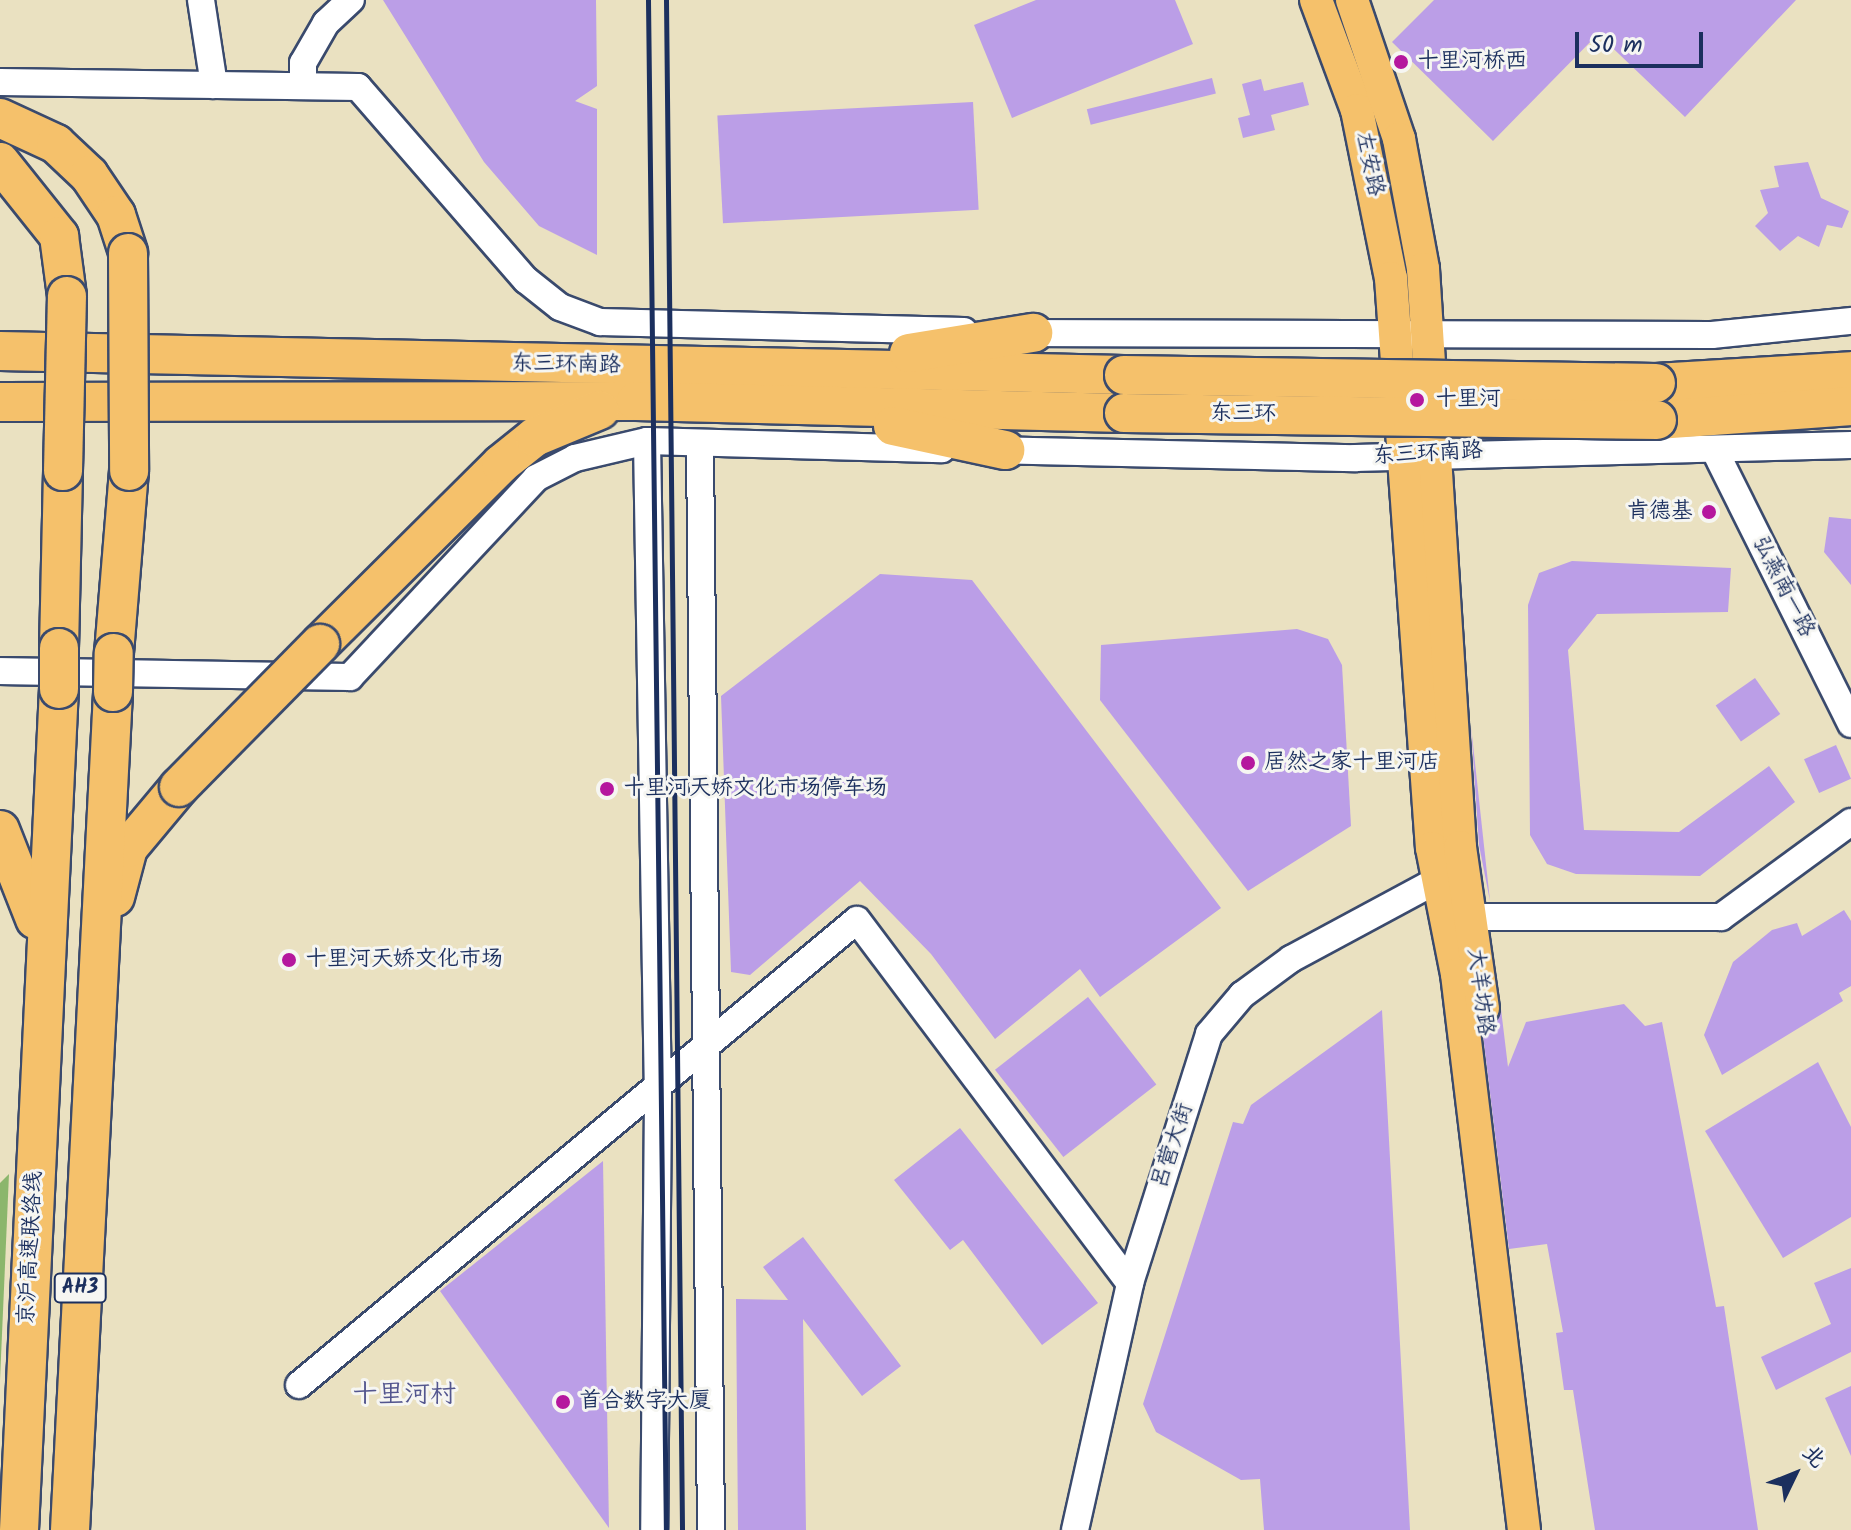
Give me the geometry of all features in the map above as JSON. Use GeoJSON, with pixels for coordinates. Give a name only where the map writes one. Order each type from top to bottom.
{"type":"FeatureCollection","features":[{"type":"Feature","properties":{"kind":"highway"},"geometry":{"type":"LineString","coordinates":[[0,118],[56,144],[89,175],[116,215],[128,253],[129,471],[89,1046]]}},
{"type":"Feature","properties":{"kind":"highway"},"geometry":{"type":"LineString","coordinates":[[0,162],[59,236],[67,296],[59,689],[44,967]]}},
{"type":"Feature","properties":{"kind":"highway"},"geometry":{"type":"LineString","coordinates":[[806,369],[1033,333]]}},
{"type":"Feature","properties":{"kind":"highway","name":"东三环南路"},"geometry":{"type":"LineString","coordinates":[[3,350],[1124,375]]}},
{"type":"Feature","properties":{"kind":"highway","name":"东三环"},"geometry":{"type":"LineString","coordinates":[[636,401],[1124,413],[1657,402],[1851,371]]}},
{"type":"Feature","properties":{"kind":"highway","name":"东三环"},"geometry":{"type":"LineString","coordinates":[[1124,375],[1657,402],[1851,406]]}},
{"type":"Feature","properties":{"kind":"highway"},"geometry":{"type":"LineString","coordinates":[[89,1046],[128,848],[179,787],[320,644],[535,437],[573,417],[636,401]]}},
{"type":"Feature","properties":{"kind":"highway","name":"东三环南路"},"geometry":{"type":"LineString","coordinates":[[11,402],[636,401]]}},
{"type":"Feature","properties":{"kind":"highway"},"geometry":{"type":"LineString","coordinates":[[808,407],[1005,450]]}},
{"type":"Feature","properties":{"kind":"highway"},"geometry":{"type":"LineString","coordinates":[[0,830],[29,890],[44,967]]}},
{"type":"Feature","properties":{"kind":"highway","name":"京沪高速联络线"},"geometry":{"type":"LineString","coordinates":[[19,1530],[44,967]]}},
{"type":"Feature","properties":{"kind":"highway","name":"AH3"},"geometry":{"type":"LineString","coordinates":[[70,1530],[89,1046]]}},
{"type":"Feature","properties":{"kind":"main road","name":"左安路"},"geometry":{"type":"LineString","coordinates":[[1316,0],[1357,110],[1412,335]]}},
{"type":"Feature","properties":{"kind":"main road","name":"左安路"},"geometry":{"type":"LineString","coordinates":[[1352,0],[1399,139],[1412,335]]}},
{"type":"Feature","properties":{"kind":"main road","name":"大羊坊路"},"geometry":{"type":"LineString","coordinates":[[1412,335],[1448,452],[1471,917],[1543,1530]]}},
{"type":"Feature","properties":{"kind":"main road","name":"大羊坊路"},"geometry":{"type":"LineString","coordinates":[[1412,335],[1406,454],[1438,880],[1457,974],[1524,1530]]}},
{"type":"Feature","properties":{"kind":"street"},"geometry":{"type":"LineString","coordinates":[[201,0],[214,85]]}},
{"type":"Feature","properties":{"kind":"street"},"geometry":{"type":"LineString","coordinates":[[303,86],[303,63],[326,23],[351,0]]}},
{"type":"Feature","properties":{"kind":"street"},"geometry":{"type":"LineString","coordinates":[[0,82],[358,87],[526,280],[560,307],[600,322],[1033,333],[1712,335],[1851,321]]}},
{"type":"Feature","properties":{"kind":"street"},"geometry":{"type":"LineString","coordinates":[[1371,456],[1412,335]]}},
{"type":"Feature","properties":{"kind":"street"},"geometry":{"type":"LineString","coordinates":[[647,441],[658,1088],[654,1530]]}},
{"type":"Feature","properties":{"kind":"street","name":"东三环南路"},"geometry":{"type":"LineString","coordinates":[[0,671],[350,677],[536,478],[613,444],[647,441],[700,446],[1371,456],[1448,452],[1715,451],[1851,445]]}},
{"type":"Feature","properties":{"kind":"street"},"geometry":{"type":"LineString","coordinates":[[700,446],[711,1530]]}},
{"type":"Feature","properties":{"kind":"street","name":"弘燕南一路"},"geometry":{"type":"LineString","coordinates":[[1715,451],[1851,724]]}},
{"type":"Feature","properties":{"kind":"street"},"geometry":{"type":"LineString","coordinates":[[1471,917],[1721,917],[1851,822]]}},
{"type":"Feature","properties":{"kind":"street","name":"吕营大街"},"geometry":{"type":"LineString","coordinates":[[1075,1530],[1130,1283],[1217,1020],[1291,959],[1438,880]]}},
{"type":"Feature","properties":{"kind":"street"},"geometry":{"type":"LineString","coordinates":[[299,1385],[658,1088],[706,1052],[857,920],[1130,1283]]}},
{"type":"Feature","properties":{"kind":"green space"},"geometry":{"type":"Polygon","coordinates":[[[9,1174],[0,1380],[0,1183],[9,1174]]]}},
{"type":"Feature","properties":{"kind":"building"},"geometry":{"type":"Polygon","coordinates":[[[383,0],[596,0],[597,86],[575,101],[597,109],[597,255],[539,226],[484,162],[383,0]]]}},
{"type":"Feature","properties":{"kind":"building"},"geometry":{"type":"Polygon","coordinates":[[[1036,0],[1175,0],[1193,44],[1012,118],[974,25],[1036,0]]]}},
{"type":"Feature","properties":{"kind":"building"},"geometry":{"type":"Polygon","coordinates":[[[1434,0],[1796,0],[1685,117],[1598,34],[1493,141],[1392,42],[1434,0]]]}},
{"type":"Feature","properties":{"kind":"building"},"geometry":{"type":"Polygon","coordinates":[[[1212,78],[1216,94],[1091,125],[1087,109],[1212,78]]]}},
{"type":"Feature","properties":{"kind":"building"},"geometry":{"type":"Polygon","coordinates":[[[1261,79],[1264,91],[1303,82],[1309,105],[1271,115],[1275,130],[1243,138],[1238,118],[1250,115],[1242,84],[1261,79]]]}},
{"type":"Feature","properties":{"kind":"building"},"geometry":{"type":"Polygon","coordinates":[[[973,102],[979,210],[723,223],[717,115],[973,102]]]}},
{"type":"Feature","properties":{"kind":"building"},"geometry":{"type":"Polygon","coordinates":[[[1808,162],[1821,198],[1849,211],[1842,228],[1827,225],[1819,247],[1798,236],[1780,251],[1755,226],[1768,213],[1760,190],[1779,187],[1774,166],[1808,162]]]}},
{"type":"Feature","properties":{"kind":"building"},"geometry":{"type":"Polygon","coordinates":[[[1829,517],[1851,519],[1851,585],[1824,552],[1829,517]]]}},
{"type":"Feature","properties":{"kind":"building"},"geometry":{"type":"Polygon","coordinates":[[[1572,561],[1731,568],[1728,612],[1597,614],[1568,650],[1584,830],[1679,832],[1769,766],[1795,802],[1700,876],[1576,874],[1547,864],[1530,835],[1528,605],[1539,573],[1572,561]]]}},
{"type":"Feature","properties":{"kind":"building"},"geometry":{"type":"Polygon","coordinates":[[[880,574],[972,580],[1221,908],[1100,997],[1080,969],[995,1039],[931,954],[860,881],[750,975],[731,972],[721,696],[880,574]]]}},
{"type":"Feature","properties":{"kind":"building","name":"居然之家十里河店"},"geometry":{"type":"Polygon","coordinates":[[[1297,629],[1328,639],[1342,665],[1351,826],[1248,891],[1100,700],[1101,645],[1297,629]]]}},
{"type":"Feature","properties":{"kind":"building"},"geometry":{"type":"Polygon","coordinates":[[[1755,678],[1780,714],[1741,742],[1716,706],[1755,678]]]}},
{"type":"Feature","properties":{"kind":"building"},"geometry":{"type":"Polygon","coordinates":[[[1471,726],[1490,901],[1479,845],[1471,726]]]}},
{"type":"Feature","properties":{"kind":"building"},"geometry":{"type":"Polygon","coordinates":[[[1836,745],[1851,779],[1819,793],[1804,759],[1836,745]]]}},
{"type":"Feature","properties":{"kind":"building"},"geometry":{"type":"Polygon","coordinates":[[[1844,910],[1851,921],[1851,986],[1839,993],[1843,1001],[1722,1075],[1704,1035],[1733,962],[1772,930],[1797,923],[1802,936],[1844,910]]]}},
{"type":"Feature","properties":{"kind":"building"},"geometry":{"type":"Polygon","coordinates":[[[1088,997],[1156,1084],[1063,1157],[995,1070],[1088,997]]]}},
{"type":"Feature","properties":{"kind":"building"},"geometry":{"type":"Polygon","coordinates":[[[1624,1004],[1645,1026],[1662,1022],[1716,1307],[1724,1306],[1758,1530],[1595,1530],[1573,1390],[1564,1390],[1556,1333],[1563,1332],[1547,1244],[1509,1249],[1482,1027],[1501,1009],[1508,1067],[1526,1022],[1624,1004]]]}},
{"type":"Feature","properties":{"kind":"building"},"geometry":{"type":"Polygon","coordinates":[[[1382,1010],[1410,1530],[1264,1530],[1260,1479],[1241,1480],[1156,1432],[1143,1404],[1233,1122],[1243,1124],[1251,1105],[1382,1010]]]}},
{"type":"Feature","properties":{"kind":"building"},"geometry":{"type":"Polygon","coordinates":[[[1818,1062],[1851,1127],[1851,1217],[1783,1258],[1705,1131],[1818,1062]]]}},
{"type":"Feature","properties":{"kind":"building"},"geometry":{"type":"Polygon","coordinates":[[[960,1128],[1098,1303],[1042,1345],[963,1240],[950,1250],[894,1180],[960,1128]]]}},
{"type":"Feature","properties":{"kind":"building","name":"首合数字大厦"},"geometry":{"type":"Polygon","coordinates":[[[603,1161],[609,1528],[440,1291],[603,1161]]]}},
{"type":"Feature","properties":{"kind":"building"},"geometry":{"type":"Polygon","coordinates":[[[803,1237],[901,1366],[862,1396],[803,1319],[806,1530],[738,1530],[736,1299],[788,1300],[763,1267],[803,1237]]]}},
{"type":"Feature","properties":{"kind":"building"},"geometry":{"type":"Polygon","coordinates":[[[1851,1268],[1851,1352],[1776,1390],[1761,1357],[1831,1324],[1814,1283],[1851,1268]]]}},
{"type":"Feature","properties":{"kind":"building"},"geometry":{"type":"Polygon","coordinates":[[[1851,1386],[1851,1456],[1825,1398],[1851,1386]]]}},
{"type":"Feature","properties":{"kind":"railway"},"geometry":{"type":"LineString","coordinates":[[648,0],[666,1530]]}},
{"type":"Feature","properties":{"kind":"railway"},"geometry":{"type":"LineString","coordinates":[[666,0],[682,1530]]}},
{"type":"Feature","properties":{"kind":"place","name":"十里河桥西"},"geometry":{"type":"Point","coordinates":[1401,62]}},
{"type":"Feature","properties":{"kind":"place","name":"十里河"},"geometry":{"type":"Point","coordinates":[1417,400]}},
{"type":"Feature","properties":{"kind":"place","name":"肯德基"},"geometry":{"type":"Point","coordinates":[1709,512]}},
{"type":"Feature","properties":{"kind":"place","name":"居然之家十里河店"},"geometry":{"type":"Point","coordinates":[1248,763]}},
{"type":"Feature","properties":{"kind":"place","name":"十里河天娇文化市场停车场"},"geometry":{"type":"Point","coordinates":[607,789]}},
{"type":"Feature","properties":{"kind":"place","name":"十里河天娇文化市场"},"geometry":{"type":"Point","coordinates":[289,960]}},
{"type":"Feature","properties":{"kind":"place","name":"首合数字大厦"},"geometry":{"type":"Point","coordinates":[563,1402]}},
{"type":"Feature","properties":{"kind":"district","name":"十里河村"},"geometry":{"type":"Point","coordinates":[404,1396]}}]}
